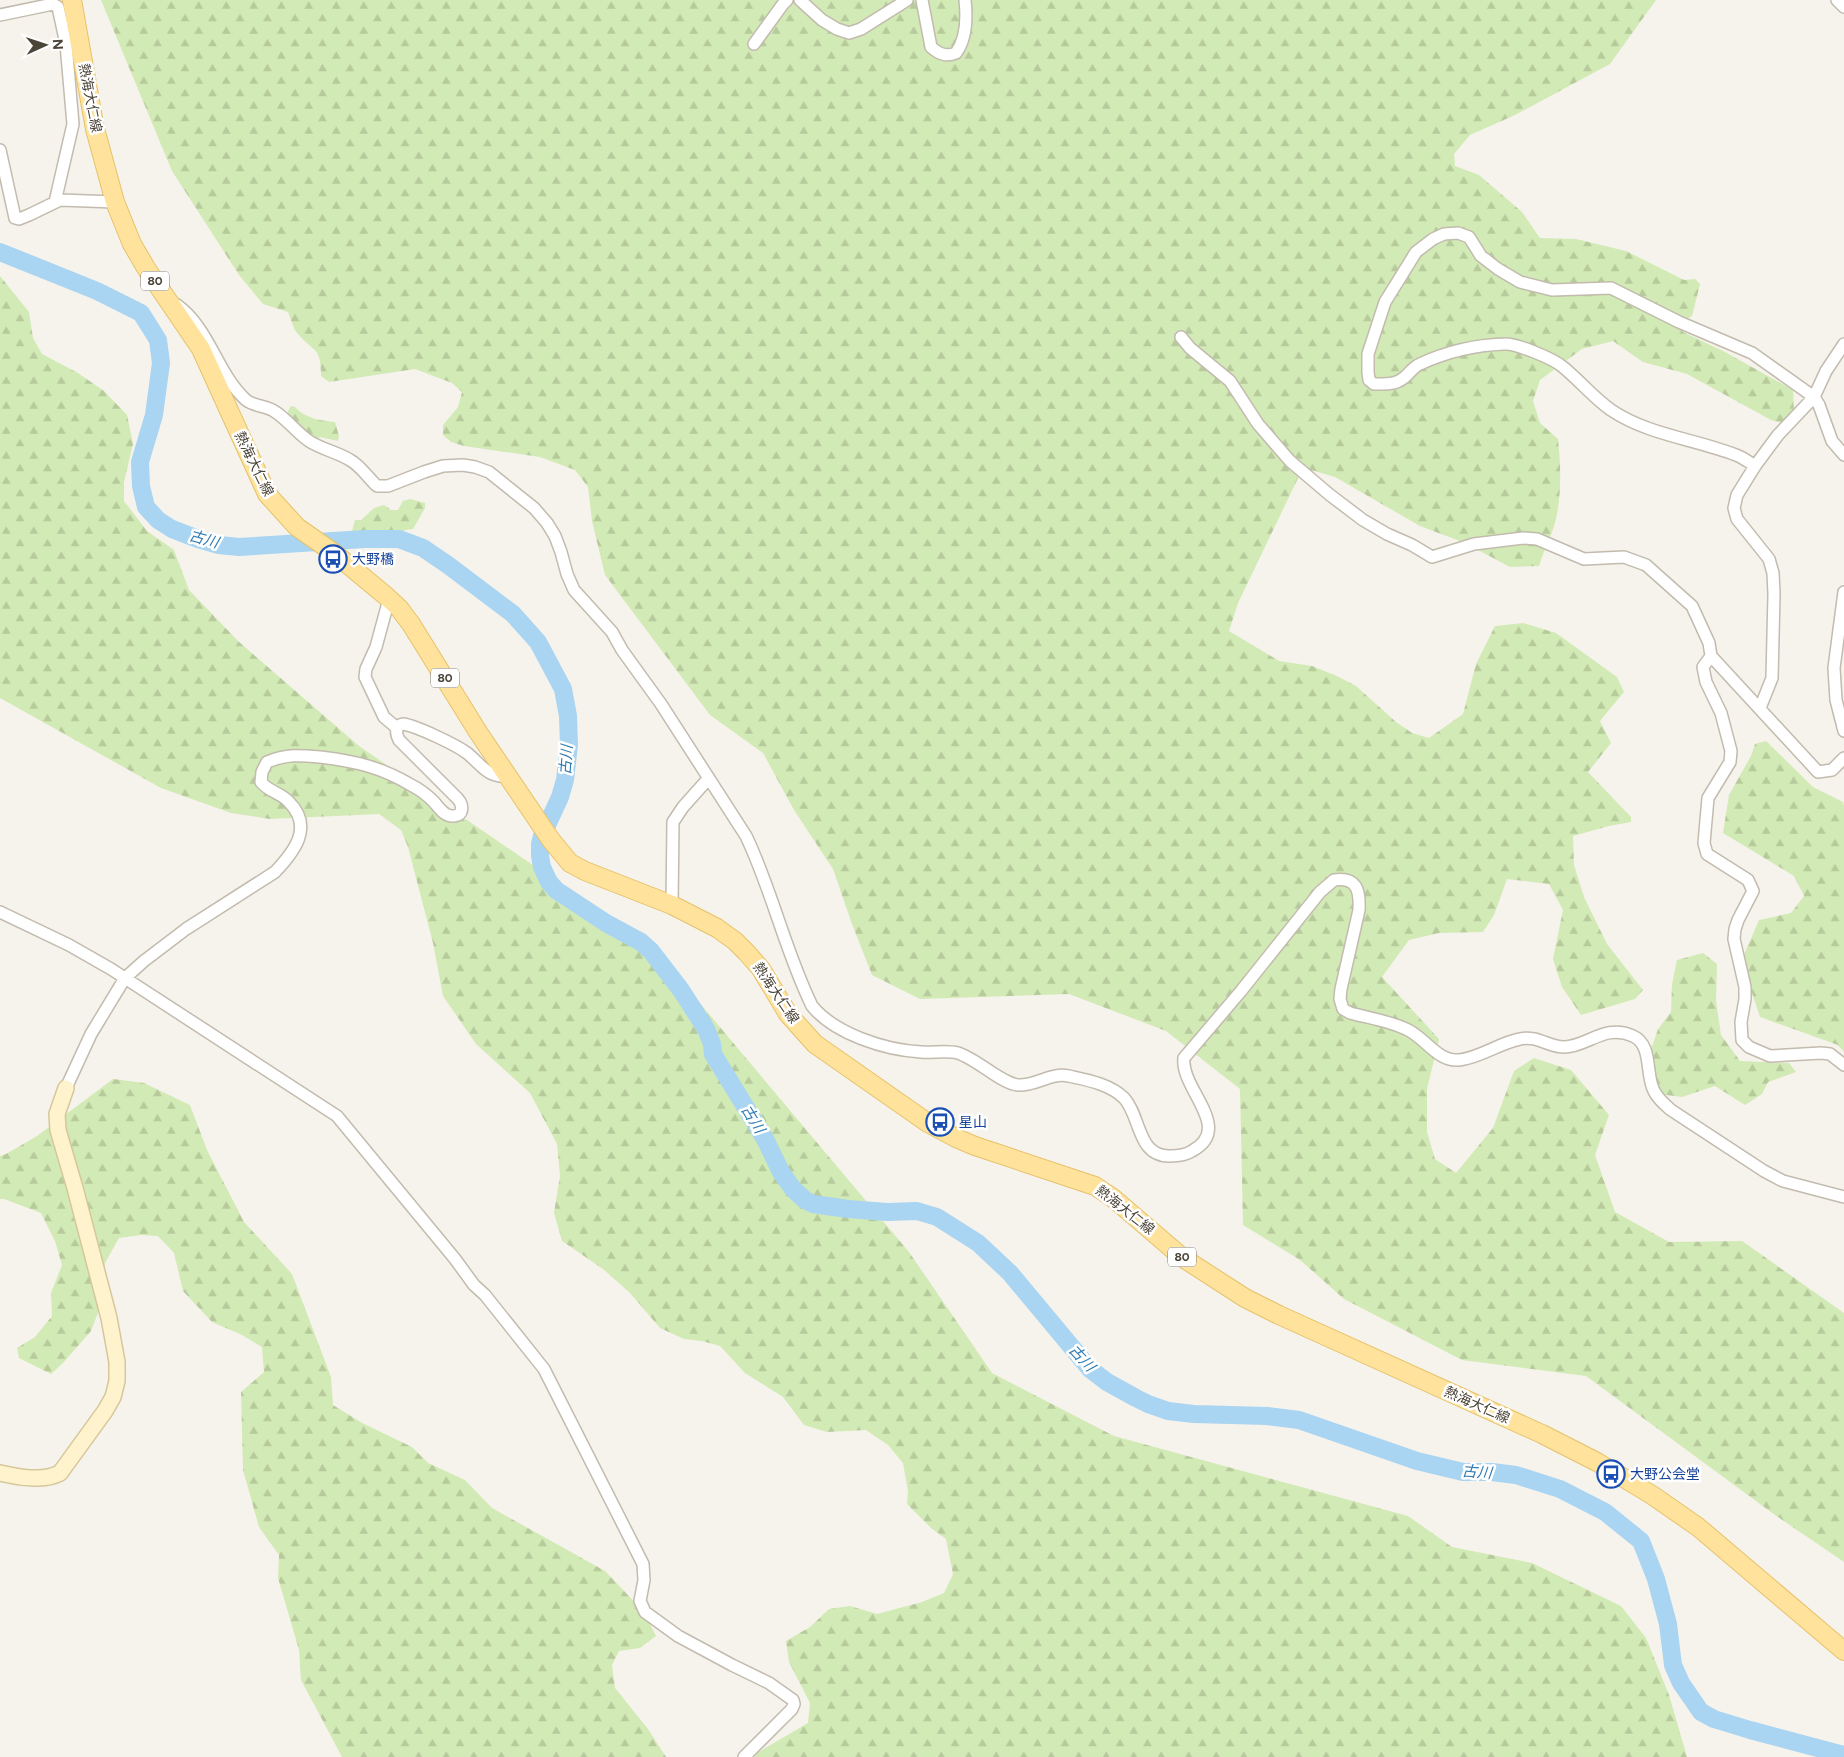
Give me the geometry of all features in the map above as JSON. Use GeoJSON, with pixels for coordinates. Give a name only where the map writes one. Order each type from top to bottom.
{"type":"FeatureCollection","features":[{"type":"Feature","properties":{"kind":"main road","name":"熱海大仁線"},"geometry":{"type":"LineString","coordinates":[[72,0],[95,129],[115,202],[132,244],[146,268],[202,349],[267,494],[277,507],[305,533],[334,553],[399,608],[411,624],[478,732],[538,818],[551,840],[570,863],[578,868],[672,905],[717,928],[735,941],[760,969],[788,1014],[809,1039],[928,1123],[975,1146],[1096,1186],[1113,1198],[1183,1258],[1245,1298],[1542,1434],[1597,1462],[1652,1495],[1698,1527],[1844,1650]]}},
{"type":"Feature","properties":{"kind":"street"},"geometry":{"type":"LineString","coordinates":[[754,44],[782,4],[787,0]]}},
{"type":"Feature","properties":{"kind":"street"},"geometry":{"type":"LineString","coordinates":[[800,0],[822,20],[837,29],[849,33],[861,29],[907,0]]}},
{"type":"Feature","properties":{"kind":"street"},"geometry":{"type":"LineString","coordinates":[[922,0],[931,47],[936,52],[946,55],[956,53],[961,46],[966,29],[965,0]]}},
{"type":"Feature","properties":{"kind":"street"},"geometry":{"type":"LineString","coordinates":[[1837,0],[1844,7]]}},
{"type":"Feature","properties":{"kind":"street"},"geometry":{"type":"LineString","coordinates":[[0,14],[53,4],[58,6],[66,44],[73,124],[55,202]]}},
{"type":"Feature","properties":{"kind":"street"},"geometry":{"type":"LineString","coordinates":[[0,150],[14,218],[18,219],[55,202],[66,200],[115,202]]}},
{"type":"Feature","properties":{"kind":"street"},"geometry":{"type":"LineString","coordinates":[[1756,466],[1737,455],[1630,421],[1612,411],[1592,395],[1562,365],[1518,345],[1506,343],[1451,351],[1417,365],[1402,380],[1394,384],[1374,384],[1369,380],[1368,354],[1385,302],[1416,252],[1433,239],[1444,234],[1458,232],[1469,238],[1481,256],[1492,265],[1520,282],[1552,290],[1611,288],[1679,322],[1752,353],[1814,397],[1820,405],[1832,441],[1844,456]]}},
{"type":"Feature","properties":{"kind":"street"},"geometry":{"type":"LineString","coordinates":[[170,301],[191,318],[212,348],[233,385],[246,400],[253,405],[275,411],[309,441],[350,460],[377,486],[388,486],[444,466],[464,465],[489,472],[524,499],[547,523],[562,552],[574,590],[612,632],[622,650],[661,704],[746,836],[756,856],[812,1006],[823,1018],[848,1033],[866,1041],[919,1052],[957,1053],[967,1057],[1011,1084],[1033,1084],[1057,1074],[1089,1080],[1118,1092],[1129,1104],[1144,1140],[1152,1151],[1166,1156],[1175,1156],[1192,1151],[1207,1137],[1209,1122],[1184,1069],[1184,1058],[1241,991],[1320,892],[1334,880],[1340,880],[1353,884],[1358,890],[1359,898],[1359,910],[1341,989],[1340,998],[1343,1009],[1350,1013],[1410,1030],[1442,1056],[1457,1061],[1520,1038],[1538,1038],[1557,1046],[1565,1047],[1598,1035],[1611,1033],[1633,1036],[1641,1041],[1646,1051],[1649,1079],[1653,1090],[1659,1099],[1671,1110],[1764,1171],[1783,1181],[1844,1197]]}},
{"type":"Feature","properties":{"kind":"street"},"geometry":{"type":"LineString","coordinates":[[1181,336],[1190,348],[1230,381],[1258,424],[1290,461],[1363,520],[1432,557],[1474,544],[1523,538],[1537,539],[1584,559],[1624,557],[1646,565],[1692,606],[1709,643],[1711,656],[1818,772],[1832,770],[1844,758]]}},
{"type":"Feature","properties":{"kind":"street"},"geometry":{"type":"LineString","coordinates":[[1760,708],[1772,678],[1773,574],[1769,559],[1738,519],[1734,508],[1737,495],[1756,466],[1778,435],[1814,397],[1826,371],[1844,344]]}},
{"type":"Feature","properties":{"kind":"street"},"geometry":{"type":"LineString","coordinates":[[1844,592],[1843,617],[1834,668],[1836,700],[1844,726]]}},
{"type":"Feature","properties":{"kind":"street"},"geometry":{"type":"LineString","coordinates":[[389,598],[376,647],[366,669],[365,677],[384,716],[397,728]]}},
{"type":"Feature","properties":{"kind":"street"},"geometry":{"type":"LineString","coordinates":[[1711,656],[1703,667],[1706,682],[1721,713],[1731,751],[1730,762],[1708,798],[1704,843],[1706,854],[1748,880],[1753,892],[1738,920],[1734,939],[1745,987],[1741,1022],[1742,1040],[1748,1047],[1770,1056],[1821,1052],[1830,1054],[1844,1065]]}},
{"type":"Feature","properties":{"kind":"street"},"geometry":{"type":"LineString","coordinates":[[397,728],[404,724],[422,731],[467,754],[484,771],[491,775],[509,777]]}},
{"type":"Feature","properties":{"kind":"street"},"geometry":{"type":"LineString","coordinates":[[0,1473],[51,1478],[60,1473],[105,1411],[113,1397],[117,1380],[117,1362],[109,1318],[58,1130],[57,1114],[66,1088],[91,1034],[125,978],[186,929],[275,872],[286,861],[297,844],[302,828],[298,814],[289,801],[266,788],[261,782],[262,772],[267,762],[296,754],[343,759],[367,764],[412,785],[433,801],[443,812],[457,816],[461,811],[462,803],[413,752],[398,740],[397,728]]}},
{"type":"Feature","properties":{"kind":"street"},"geometry":{"type":"LineString","coordinates":[[672,905],[673,822],[683,807],[708,779]]}},
{"type":"Feature","properties":{"kind":"street"},"geometry":{"type":"LineString","coordinates":[[0,912],[69,945],[125,978],[337,1116],[544,1369],[643,1564],[644,1580],[640,1601],[645,1612],[678,1636],[769,1683],[793,1700],[792,1710],[744,1757]]}},
{"type":"Feature","properties":{"kind":"green space"},"geometry":{"type":"Polygon","coordinates":[[[101,0],[1656,0],[1610,64],[1515,115],[1470,135],[1454,154],[1455,166],[1479,175],[1522,212],[1540,238],[1576,239],[1626,251],[1684,280],[1695,279],[1700,284],[1692,316],[1680,323],[1683,332],[1725,352],[1793,390],[1794,414],[1786,424],[1771,420],[1687,374],[1643,362],[1613,341],[1582,349],[1540,380],[1533,401],[1540,423],[1558,439],[1560,460],[1560,494],[1557,516],[1539,566],[1510,567],[1465,543],[1420,526],[1335,477],[1311,470],[1300,474],[1238,603],[1229,631],[1279,661],[1312,666],[1356,686],[1396,722],[1412,733],[1429,738],[1463,714],[1476,664],[1495,626],[1523,623],[1556,633],[1617,677],[1624,692],[1600,721],[1611,743],[1588,772],[1631,817],[1631,822],[1573,836],[1574,865],[1584,897],[1607,944],[1643,990],[1635,999],[1581,1015],[1562,987],[1553,959],[1563,910],[1549,884],[1507,879],[1494,915],[1483,932],[1439,933],[1409,940],[1382,977],[1439,1039],[1427,1089],[1427,1132],[1435,1159],[1456,1173],[1493,1128],[1514,1071],[1534,1058],[1571,1070],[1609,1115],[1595,1155],[1615,1212],[1669,1242],[1742,1241],[1844,1313],[1844,1562],[1775,1515],[1586,1376],[1462,1360],[1344,1299],[1300,1260],[1243,1225],[1240,1089],[1166,1031],[1069,994],[920,999],[872,975],[833,869],[794,810],[763,753],[710,715],[605,575],[592,521],[588,487],[575,470],[540,457],[464,446],[451,442],[443,435],[443,425],[458,407],[462,392],[452,383],[415,369],[329,382],[321,376],[320,359],[316,351],[296,332],[288,312],[263,304],[239,275],[172,171],[101,0]]]}},
{"type":"Feature","properties":{"kind":"green space"},"geometry":{"type":"Polygon","coordinates":[[[0,276],[29,312],[33,338],[42,354],[78,373],[104,391],[127,415],[133,444],[124,482],[124,501],[147,531],[174,550],[189,590],[239,642],[359,746],[543,872],[635,940],[698,1001],[909,1252],[992,1373],[1114,1436],[1408,1516],[1452,1547],[1532,1563],[1621,1606],[1646,1638],[1669,1695],[1687,1757],[755,1757],[757,1753],[808,1723],[810,1703],[789,1662],[786,1641],[810,1627],[829,1609],[850,1606],[877,1614],[922,1602],[944,1593],[953,1574],[946,1539],[931,1528],[907,1504],[908,1491],[903,1463],[888,1445],[866,1430],[827,1432],[804,1425],[783,1397],[745,1373],[720,1346],[684,1339],[660,1328],[630,1293],[603,1269],[562,1241],[554,1213],[560,1176],[557,1144],[530,1093],[476,1044],[443,996],[433,943],[408,847],[401,830],[379,814],[270,819],[231,813],[161,788],[0,698],[0,276]]]}},
{"type":"Feature","properties":{"kind":"green space"},"geometry":{"type":"Polygon","coordinates":[[[291,406],[313,418],[335,422],[339,436],[338,441],[320,437],[315,440],[289,419],[288,411],[291,406]]]}},
{"type":"Feature","properties":{"kind":"green space"},"geometry":{"type":"Polygon","coordinates":[[[410,499],[425,503],[425,508],[413,529],[405,530],[400,535],[355,535],[352,531],[355,520],[361,520],[374,508],[384,505],[391,510],[398,510],[403,501],[410,499]]]}},
{"type":"Feature","properties":{"kind":"green space"},"geometry":{"type":"Polygon","coordinates":[[[1766,741],[1813,787],[1843,802],[1844,1052],[1838,1045],[1760,1017],[1750,987],[1743,957],[1759,920],[1791,913],[1804,896],[1794,876],[1723,833],[1729,795],[1751,756],[1755,744],[1766,741]]]}},
{"type":"Feature","properties":{"kind":"green space"},"geometry":{"type":"Polygon","coordinates":[[[1703,953],[1717,964],[1716,1001],[1721,1035],[1740,1061],[1789,1063],[1796,1072],[1768,1082],[1762,1094],[1745,1105],[1715,1086],[1682,1097],[1659,1094],[1647,1061],[1658,1029],[1671,1012],[1672,984],[1677,960],[1703,953]]]}},
{"type":"Feature","properties":{"kind":"green space"},"geometry":{"type":"Polygon","coordinates":[[[113,1079],[144,1083],[190,1105],[207,1150],[244,1222],[292,1274],[331,1377],[333,1405],[362,1423],[412,1447],[428,1463],[465,1480],[492,1508],[605,1571],[644,1612],[656,1636],[640,1648],[619,1651],[612,1665],[615,1688],[648,1729],[666,1757],[342,1757],[301,1680],[299,1650],[278,1578],[279,1555],[259,1527],[243,1470],[241,1392],[264,1372],[262,1347],[242,1335],[212,1322],[183,1291],[174,1253],[158,1236],[141,1235],[119,1238],[105,1263],[99,1310],[91,1331],[63,1363],[51,1374],[19,1358],[17,1348],[35,1337],[52,1316],[51,1293],[62,1265],[55,1241],[41,1213],[0,1199],[0,1156],[37,1136],[113,1079]]]}},
{"type":"Feature","properties":{"kind":"waterway","name":"古川"},"geometry":{"type":"LineString","coordinates":[[0,252],[97,291],[141,313],[158,340],[161,363],[154,415],[140,462],[141,486],[146,507],[158,520],[172,529],[198,539],[219,545],[239,547],[365,539],[399,539],[423,548],[448,565],[513,614],[538,642],[563,689],[568,716],[569,745],[565,780],[560,797],[540,844],[542,867],[549,882],[556,890],[606,923],[641,942],[651,951],[681,990],[706,1029],[712,1044],[713,1054],[765,1139],[781,1172],[793,1189],[805,1200],[813,1204],[848,1209],[887,1212],[917,1211],[937,1217],[978,1243],[1010,1273],[1090,1369],[1107,1382],[1148,1404],[1168,1411],[1194,1414],[1267,1416],[1299,1420],[1417,1461],[1463,1472],[1492,1472],[1516,1475],[1560,1489],[1605,1512],[1641,1541],[1656,1579],[1668,1624],[1673,1665],[1681,1683],[1701,1712],[1714,1719],[1750,1730],[1844,1755]]}},
{"type":"Feature","properties":{"kind":"place","name":"大野橋"},"geometry":{"type":"Point","coordinates":[333,559]}},
{"type":"Feature","properties":{"kind":"place","name":"星山"},"geometry":{"type":"Point","coordinates":[940,1122]}},
{"type":"Feature","properties":{"kind":"place","name":"大野公会堂"},"geometry":{"type":"Point","coordinates":[1611,1474]}}]}
